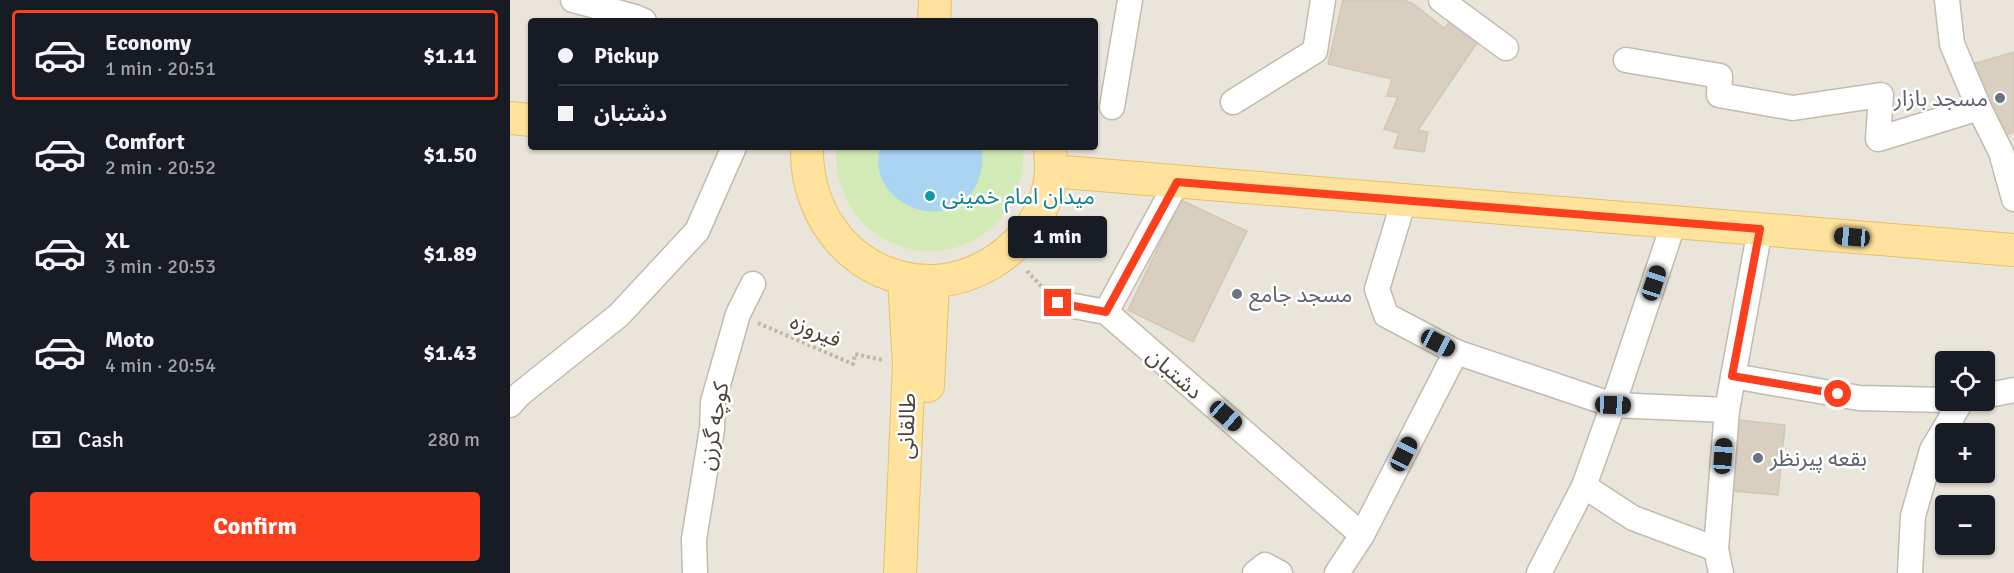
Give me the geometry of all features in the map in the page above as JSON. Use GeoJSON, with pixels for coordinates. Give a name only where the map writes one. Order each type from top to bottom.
{"type":"FeatureCollection","features":[{"type":"Feature","properties":{"kind":"main road"},"geometry":{"type":"LineString","coordinates":[[934,18],[935,0]]}},
{"type":"Feature","properties":{"kind":"main road"},"geometry":{"type":"LineString","coordinates":[[510,118],[528,120]]}},
{"type":"Feature","properties":{"kind":"main road"},"geometry":{"type":"LineString","coordinates":[[802,150],[809,184],[822,217],[843,245],[871,266],[919,280],[973,273],[1009,252],[1029,229],[1044,202],[1050,159],[1177,182],[2014,250]]}},
{"type":"Feature","properties":{"kind":"main road","name":"طالقانی"},"geometry":{"type":"LineString","coordinates":[[900,573],[909,365],[919,280]]}},
{"type":"Feature","properties":{"kind":"main road","name":"طالقانی"},"geometry":{"type":"LineString","coordinates":[[919,280],[920,573]]}},
{"type":"Feature","properties":{"kind":"street"},"geometry":{"type":"LineString","coordinates":[[573,0],[637,18]]}},
{"type":"Feature","properties":{"kind":"street"},"geometry":{"type":"LineString","coordinates":[[1112,107],[1130,0]]}},
{"type":"Feature","properties":{"kind":"street"},"geometry":{"type":"LineString","coordinates":[[1233,102],[1315,51],[1323,0]]}},
{"type":"Feature","properties":{"kind":"street"},"geometry":{"type":"LineString","coordinates":[[1947,0],[1952,44],[1979,108],[2001,152],[2014,199]]}},
{"type":"Feature","properties":{"kind":"street"},"geometry":{"type":"LineString","coordinates":[[1447,2],[1506,48]]}},
{"type":"Feature","properties":{"kind":"street"},"geometry":{"type":"LineString","coordinates":[[1626,60],[1720,76],[1719,95],[1793,108],[1881,95],[1878,139],[1979,108]]}},
{"type":"Feature","properties":{"kind":"street"},"geometry":{"type":"LineString","coordinates":[[510,405],[520,394],[619,315],[697,231],[733,150]]}},
{"type":"Feature","properties":{"kind":"street"},"geometry":{"type":"LineString","coordinates":[[1058,303],[1106,312],[1177,182]]}},
{"type":"Feature","properties":{"kind":"street"},"geometry":{"type":"LineString","coordinates":[[1404,200],[1377,289],[1386,315],[1456,352],[1613,405],[1727,410]]}},
{"type":"Feature","properties":{"kind":"street"},"geometry":{"type":"LineString","coordinates":[[1539,573],[1584,486],[1674,222]]}},
{"type":"Feature","properties":{"kind":"street"},"geometry":{"type":"LineString","coordinates":[[1721,573],[1716,549],[1727,410],[1760,229]]}},
{"type":"Feature","properties":{"kind":"street","name":"کوچه گرزن"},"geometry":{"type":"LineString","coordinates":[[695,573],[693,539],[712,429],[713,402],[738,314],[753,285]]}},
{"type":"Feature","properties":{"kind":"street","name":"دشتبان"},"geometry":{"type":"LineString","coordinates":[[1106,312],[1362,535]]}},
{"type":"Feature","properties":{"kind":"street"},"geometry":{"type":"LineString","coordinates":[[1339,572],[1362,535],[1456,352]]}},
{"type":"Feature","properties":{"kind":"street"},"geometry":{"type":"LineString","coordinates":[[1732,376],[1859,398],[1935,400]]}},
{"type":"Feature","properties":{"kind":"street"},"geometry":{"type":"LineString","coordinates":[[1995,394],[2014,390]]}},
{"type":"Feature","properties":{"kind":"street"},"geometry":{"type":"LineString","coordinates":[[1910,573],[1913,516],[1916,505],[1932,450],[1955,411]]}},
{"type":"Feature","properties":{"kind":"street"},"geometry":{"type":"LineString","coordinates":[[1584,486],[1633,518],[1716,549]]}},
{"type":"Feature","properties":{"kind":"street"},"geometry":{"type":"LineString","coordinates":[[1255,573],[1265,565],[1280,573]]}},
{"type":"Feature","properties":{"kind":"path"},"geometry":{"type":"LineString","coordinates":[[1009,252],[1058,303]]}},
{"type":"Feature","properties":{"kind":"path","name":"فیروزه"},"geometry":{"type":"LineString","coordinates":[[738,314],[853,364],[855,354],[909,365]]}},
{"type":"Feature","properties":{"kind":"shaded area"},"geometry":{"type":"Polygon","coordinates":[[[510,0],[2014,0],[2014,573],[510,573],[510,0]]]}},
{"type":"Feature","properties":{"kind":"green space","name":"میدان امام خمینی"},"geometry":{"type":"Polygon","coordinates":[[[836,150],[1022,150],[1023,166],[1014,196],[999,220],[978,237],[955,248],[930,251],[905,248],[881,237],[861,220],[845,196],[836,150]]]}},
{"type":"Feature","properties":{"kind":"water"},"geometry":{"type":"Polygon","coordinates":[[[880,150],[981,150],[982,160],[977,183],[965,200],[949,209],[931,211],[914,208],[898,199],[885,185],[879,168],[880,150]]]}},
{"type":"Feature","properties":{"kind":"building"},"geometry":{"type":"Polygon","coordinates":[[[1343,0],[1403,0],[1412,3],[1444,28],[1452,20],[1479,40],[1418,130],[1428,132],[1424,152],[1394,148],[1399,133],[1384,129],[1398,97],[1387,96],[1392,79],[1328,64],[1343,0]]]}},
{"type":"Feature","properties":{"kind":"building","name":"مسجد بازار"},"geometry":{"type":"Polygon","coordinates":[[[2014,52],[2014,132],[2001,137],[1973,64],[2014,52]]]}},
{"type":"Feature","properties":{"kind":"building"},"geometry":{"type":"Polygon","coordinates":[[[1181,200],[1247,231],[1193,342],[1128,310],[1181,200]]]}},
{"type":"Feature","properties":{"kind":"building","name":"بقعه پیرنظر"},"geometry":{"type":"Polygon","coordinates":[[[1738,420],[1785,425],[1778,495],[1731,491],[1738,420]]]}},
{"type":"Feature","properties":{"kind":"place","name":"مسجد بازار"},"geometry":{"type":"Point","coordinates":[2000,98]}},
{"type":"Feature","properties":{"kind":"place","name":"میدان امام خمینی"},"geometry":{"type":"Point","coordinates":[930,196]}},
{"type":"Feature","properties":{"kind":"place","name":"مسجد جامع"},"geometry":{"type":"Point","coordinates":[1237,294]}},
{"type":"Feature","properties":{"kind":"place","name":"بقعه پیرنظر"},"geometry":{"type":"Point","coordinates":[1758,458]}},
{"type":"Feature","properties":{"kind":"route"},"geometry":{"type":"LineString","coordinates":[[1058,303],[1106,312],[1177,182],[1760,229],[1732,376],[1838,394]]}}]}
